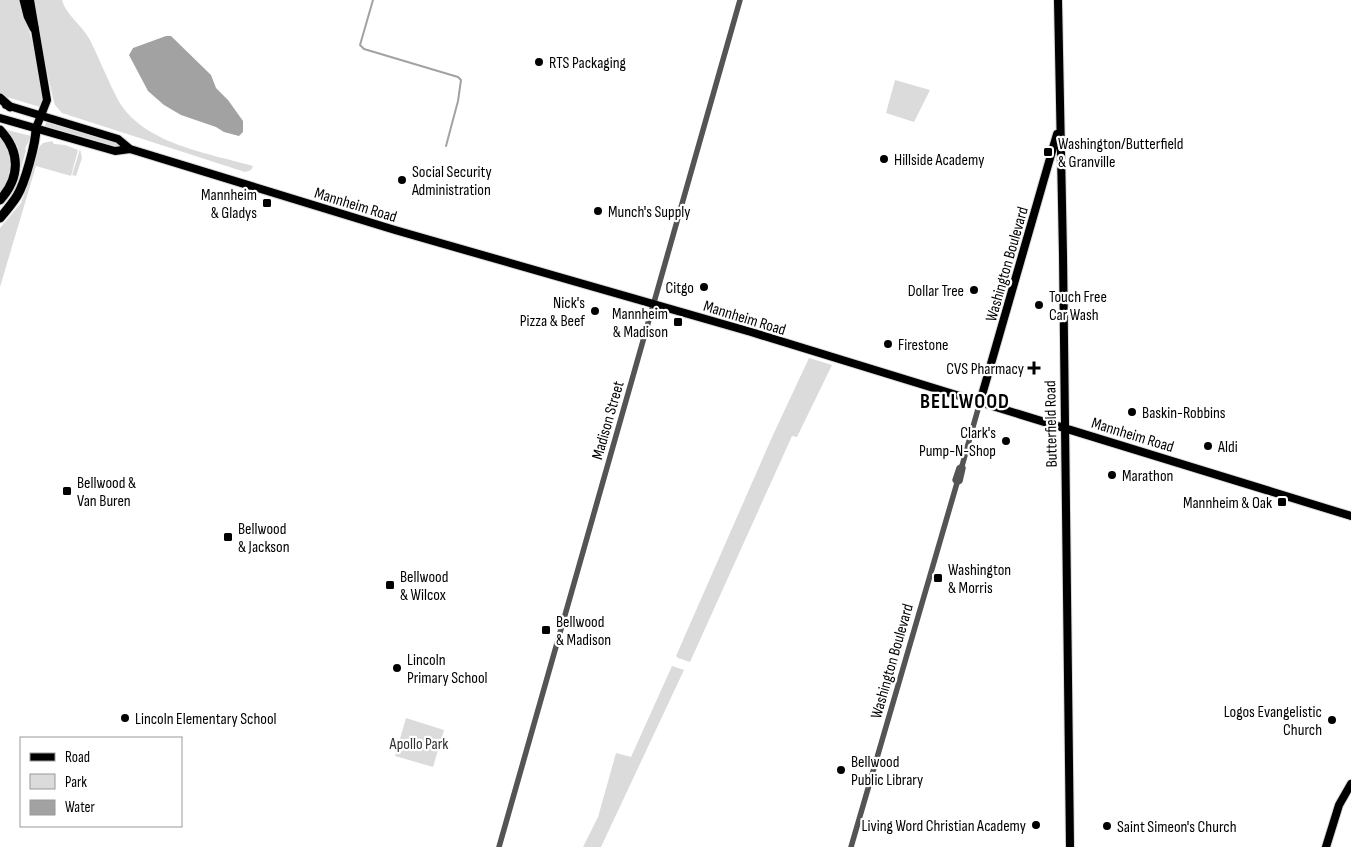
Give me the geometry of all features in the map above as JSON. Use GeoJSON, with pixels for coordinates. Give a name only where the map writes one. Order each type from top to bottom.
{"type":"FeatureCollection","features":[{"type":"Feature","properties":{"kind":"highway"},"geometry":{"type":"LineString","coordinates":[[24,0],[28,16],[34,28]]}},
{"type":"Feature","properties":{"kind":"highway"},"geometry":{"type":"LineString","coordinates":[[0,98],[10,107]]}},
{"type":"Feature","properties":{"kind":"highway"},"geometry":{"type":"LineString","coordinates":[[0,218],[22,187],[36,137],[36,128]]}},
{"type":"Feature","properties":{"kind":"highway"},"geometry":{"type":"LineString","coordinates":[[0,130],[10,142],[16,163],[11,185],[0,200]]}},
{"type":"Feature","properties":{"kind":"main road"},"geometry":{"type":"LineString","coordinates":[[30,0],[47,100],[36,128]]}},
{"type":"Feature","properties":{"kind":"main road","name":"Butterfield Road"},"geometry":{"type":"LineString","coordinates":[[1058,0],[1070,847]]}},
{"type":"Feature","properties":{"kind":"main road","name":"Mannheim Road"},"geometry":{"type":"LineString","coordinates":[[0,104],[118,138],[130,149]]}},
{"type":"Feature","properties":{"kind":"main road","name":"Mannheim Road"},"geometry":{"type":"LineString","coordinates":[[0,118],[115,151],[130,149],[395,230],[654,304],[1064,427],[1351,516]]}},
{"type":"Feature","properties":{"kind":"main road","name":"Washington Boulevard"},"geometry":{"type":"LineString","coordinates":[[980,402],[1059,127]]}},
{"type":"Feature","properties":{"kind":"main road"},"geometry":{"type":"LineString","coordinates":[[1326,847],[1339,804],[1351,784]]}},
{"type":"Feature","properties":{"kind":"street","name":"Madison Street"},"geometry":{"type":"LineString","coordinates":[[499,847],[740,0]]}},
{"type":"Feature","properties":{"kind":"street","name":"Washington Boulevard"},"geometry":{"type":"LineString","coordinates":[[851,847],[957,483],[955,480],[959,468],[962,466],[980,402]]}},
{"type":"Feature","properties":{"kind":"green space"},"geometry":{"type":"Polygon","coordinates":[[[0,0],[21,0],[39,72],[42,99],[40,107],[0,95],[0,0]]]}},
{"type":"Feature","properties":{"kind":"green space"},"geometry":{"type":"Polygon","coordinates":[[[33,0],[62,0],[67,11],[90,40],[118,100],[129,115],[143,127],[178,145],[253,166],[251,170],[245,172],[62,113],[55,105],[53,98],[36,26],[33,0]]]}},
{"type":"Feature","properties":{"kind":"green space"},"geometry":{"type":"Polygon","coordinates":[[[895,80],[930,90],[914,122],[886,113],[895,80]]]}},
{"type":"Feature","properties":{"kind":"green space"},"geometry":{"type":"Polygon","coordinates":[[[46,122],[120,144],[119,147],[45,126],[46,122]]]}},
{"type":"Feature","properties":{"kind":"green space"},"geometry":{"type":"Polygon","coordinates":[[[5,131],[31,136],[25,149],[21,168],[19,167],[18,147],[5,131]]]}},
{"type":"Feature","properties":{"kind":"green space"},"geometry":{"type":"Polygon","coordinates":[[[0,134],[12,156],[11,176],[0,195],[0,134]]]}},
{"type":"Feature","properties":{"kind":"green space"},"geometry":{"type":"Polygon","coordinates":[[[52,141],[54,144],[65,145],[78,150],[71,176],[36,166],[0,287],[0,228],[21,203],[39,147],[43,143],[52,141]]]}},
{"type":"Feature","properties":{"kind":"green space"},"geometry":{"type":"Polygon","coordinates":[[[80,149],[82,158],[76,176],[72,175],[80,149]]]}},
{"type":"Feature","properties":{"kind":"green space"},"geometry":{"type":"Polygon","coordinates":[[[809,358],[832,365],[797,437],[792,436],[690,662],[678,658],[676,656],[809,358]]]}},
{"type":"Feature","properties":{"kind":"green space"},"geometry":{"type":"Polygon","coordinates":[[[672,666],[684,670],[601,847],[583,847],[598,817],[616,753],[631,757],[672,666]]]}},
{"type":"Feature","properties":{"kind":"green space","name":"Apollo Park"},"geometry":{"type":"Polygon","coordinates":[[[406,718],[444,730],[433,767],[395,756],[406,718]]]}},
{"type":"Feature","properties":{"kind":"water"},"geometry":{"type":"Polygon","coordinates":[[[166,36],[171,36],[211,75],[216,88],[228,100],[243,121],[243,132],[239,136],[181,115],[164,105],[148,91],[129,55],[133,48],[166,36]]]}},
{"type":"Feature","properties":{"kind":"waterway"},"geometry":{"type":"LineString","coordinates":[[373,0],[360,45],[364,49],[458,77],[461,80],[458,101],[446,146]]}},
{"type":"Feature","properties":{"kind":"place","name":"RTS Packaging"},"geometry":{"type":"Point","coordinates":[539,62]}},
{"type":"Feature","properties":{"kind":"place","name":"Washington/Butterfield & Granville"},"geometry":{"type":"Point","coordinates":[1048,152]}},
{"type":"Feature","properties":{"kind":"place","name":"Hillside Academy"},"geometry":{"type":"Point","coordinates":[884,159]}},
{"type":"Feature","properties":{"kind":"place","name":"Social Security Administration"},"geometry":{"type":"Point","coordinates":[402,180]}},
{"type":"Feature","properties":{"kind":"place","name":"Mannheim & Gladys"},"geometry":{"type":"Point","coordinates":[267,203]}},
{"type":"Feature","properties":{"kind":"place","name":"Munch's Supply"},"geometry":{"type":"Point","coordinates":[598,211]}},
{"type":"Feature","properties":{"kind":"place","name":"Citgo"},"geometry":{"type":"Point","coordinates":[704,287]}},
{"type":"Feature","properties":{"kind":"place","name":"Dollar Tree"},"geometry":{"type":"Point","coordinates":[974,290]}},
{"type":"Feature","properties":{"kind":"place","name":"Touch Free Car Wash"},"geometry":{"type":"Point","coordinates":[1039,305]}},
{"type":"Feature","properties":{"kind":"place","name":"Nick's Pizza & Beef"},"geometry":{"type":"Point","coordinates":[595,311]}},
{"type":"Feature","properties":{"kind":"place","name":"Mannheim & Madison"},"geometry":{"type":"Point","coordinates":[678,322]}},
{"type":"Feature","properties":{"kind":"place","name":"Firestone"},"geometry":{"type":"Point","coordinates":[888,344]}},
{"type":"Feature","properties":{"kind":"place","name":"CVS Pharmacy"},"geometry":{"type":"Point","coordinates":[1034,368]}},
{"type":"Feature","properties":{"kind":"place","name":"Baskin-Robbins"},"geometry":{"type":"Point","coordinates":[1132,412]}},
{"type":"Feature","properties":{"kind":"place","name":"Clark's Pump-N-Shop"},"geometry":{"type":"Point","coordinates":[1006,441]}},
{"type":"Feature","properties":{"kind":"place","name":"Aldi"},"geometry":{"type":"Point","coordinates":[1208,446]}},
{"type":"Feature","properties":{"kind":"place","name":"Marathon"},"geometry":{"type":"Point","coordinates":[1112,475]}},
{"type":"Feature","properties":{"kind":"place","name":"Bellwood & Van Buren"},"geometry":{"type":"Point","coordinates":[67,491]}},
{"type":"Feature","properties":{"kind":"place","name":"Mannheim & Oak"},"geometry":{"type":"Point","coordinates":[1282,502]}},
{"type":"Feature","properties":{"kind":"place","name":"Bellwood & Jackson"},"geometry":{"type":"Point","coordinates":[228,537]}},
{"type":"Feature","properties":{"kind":"place","name":"Washington & Morris"},"geometry":{"type":"Point","coordinates":[938,578]}},
{"type":"Feature","properties":{"kind":"place","name":"Bellwood & Wilcox"},"geometry":{"type":"Point","coordinates":[390,585]}},
{"type":"Feature","properties":{"kind":"place","name":"Bellwood & Madison"},"geometry":{"type":"Point","coordinates":[546,630]}},
{"type":"Feature","properties":{"kind":"place","name":"Lincoln Primary School"},"geometry":{"type":"Point","coordinates":[397,668]}},
{"type":"Feature","properties":{"kind":"place","name":"Lincoln Elementary School"},"geometry":{"type":"Point","coordinates":[125,718]}},
{"type":"Feature","properties":{"kind":"place","name":"Logos Evangelistic Church"},"geometry":{"type":"Point","coordinates":[1332,720]}},
{"type":"Feature","properties":{"kind":"place","name":"Bellwood Public Library"},"geometry":{"type":"Point","coordinates":[841,770]}},
{"type":"Feature","properties":{"kind":"place","name":"Living Word Christian Academy"},"geometry":{"type":"Point","coordinates":[1036,825]}},
{"type":"Feature","properties":{"kind":"place","name":"Saint Simeon's Church"},"geometry":{"type":"Point","coordinates":[1107,826]}},
{"type":"Feature","properties":{"kind":"district","name":"BELLWOOD"},"geometry":{"type":"Point","coordinates":[965,401]}}]}
